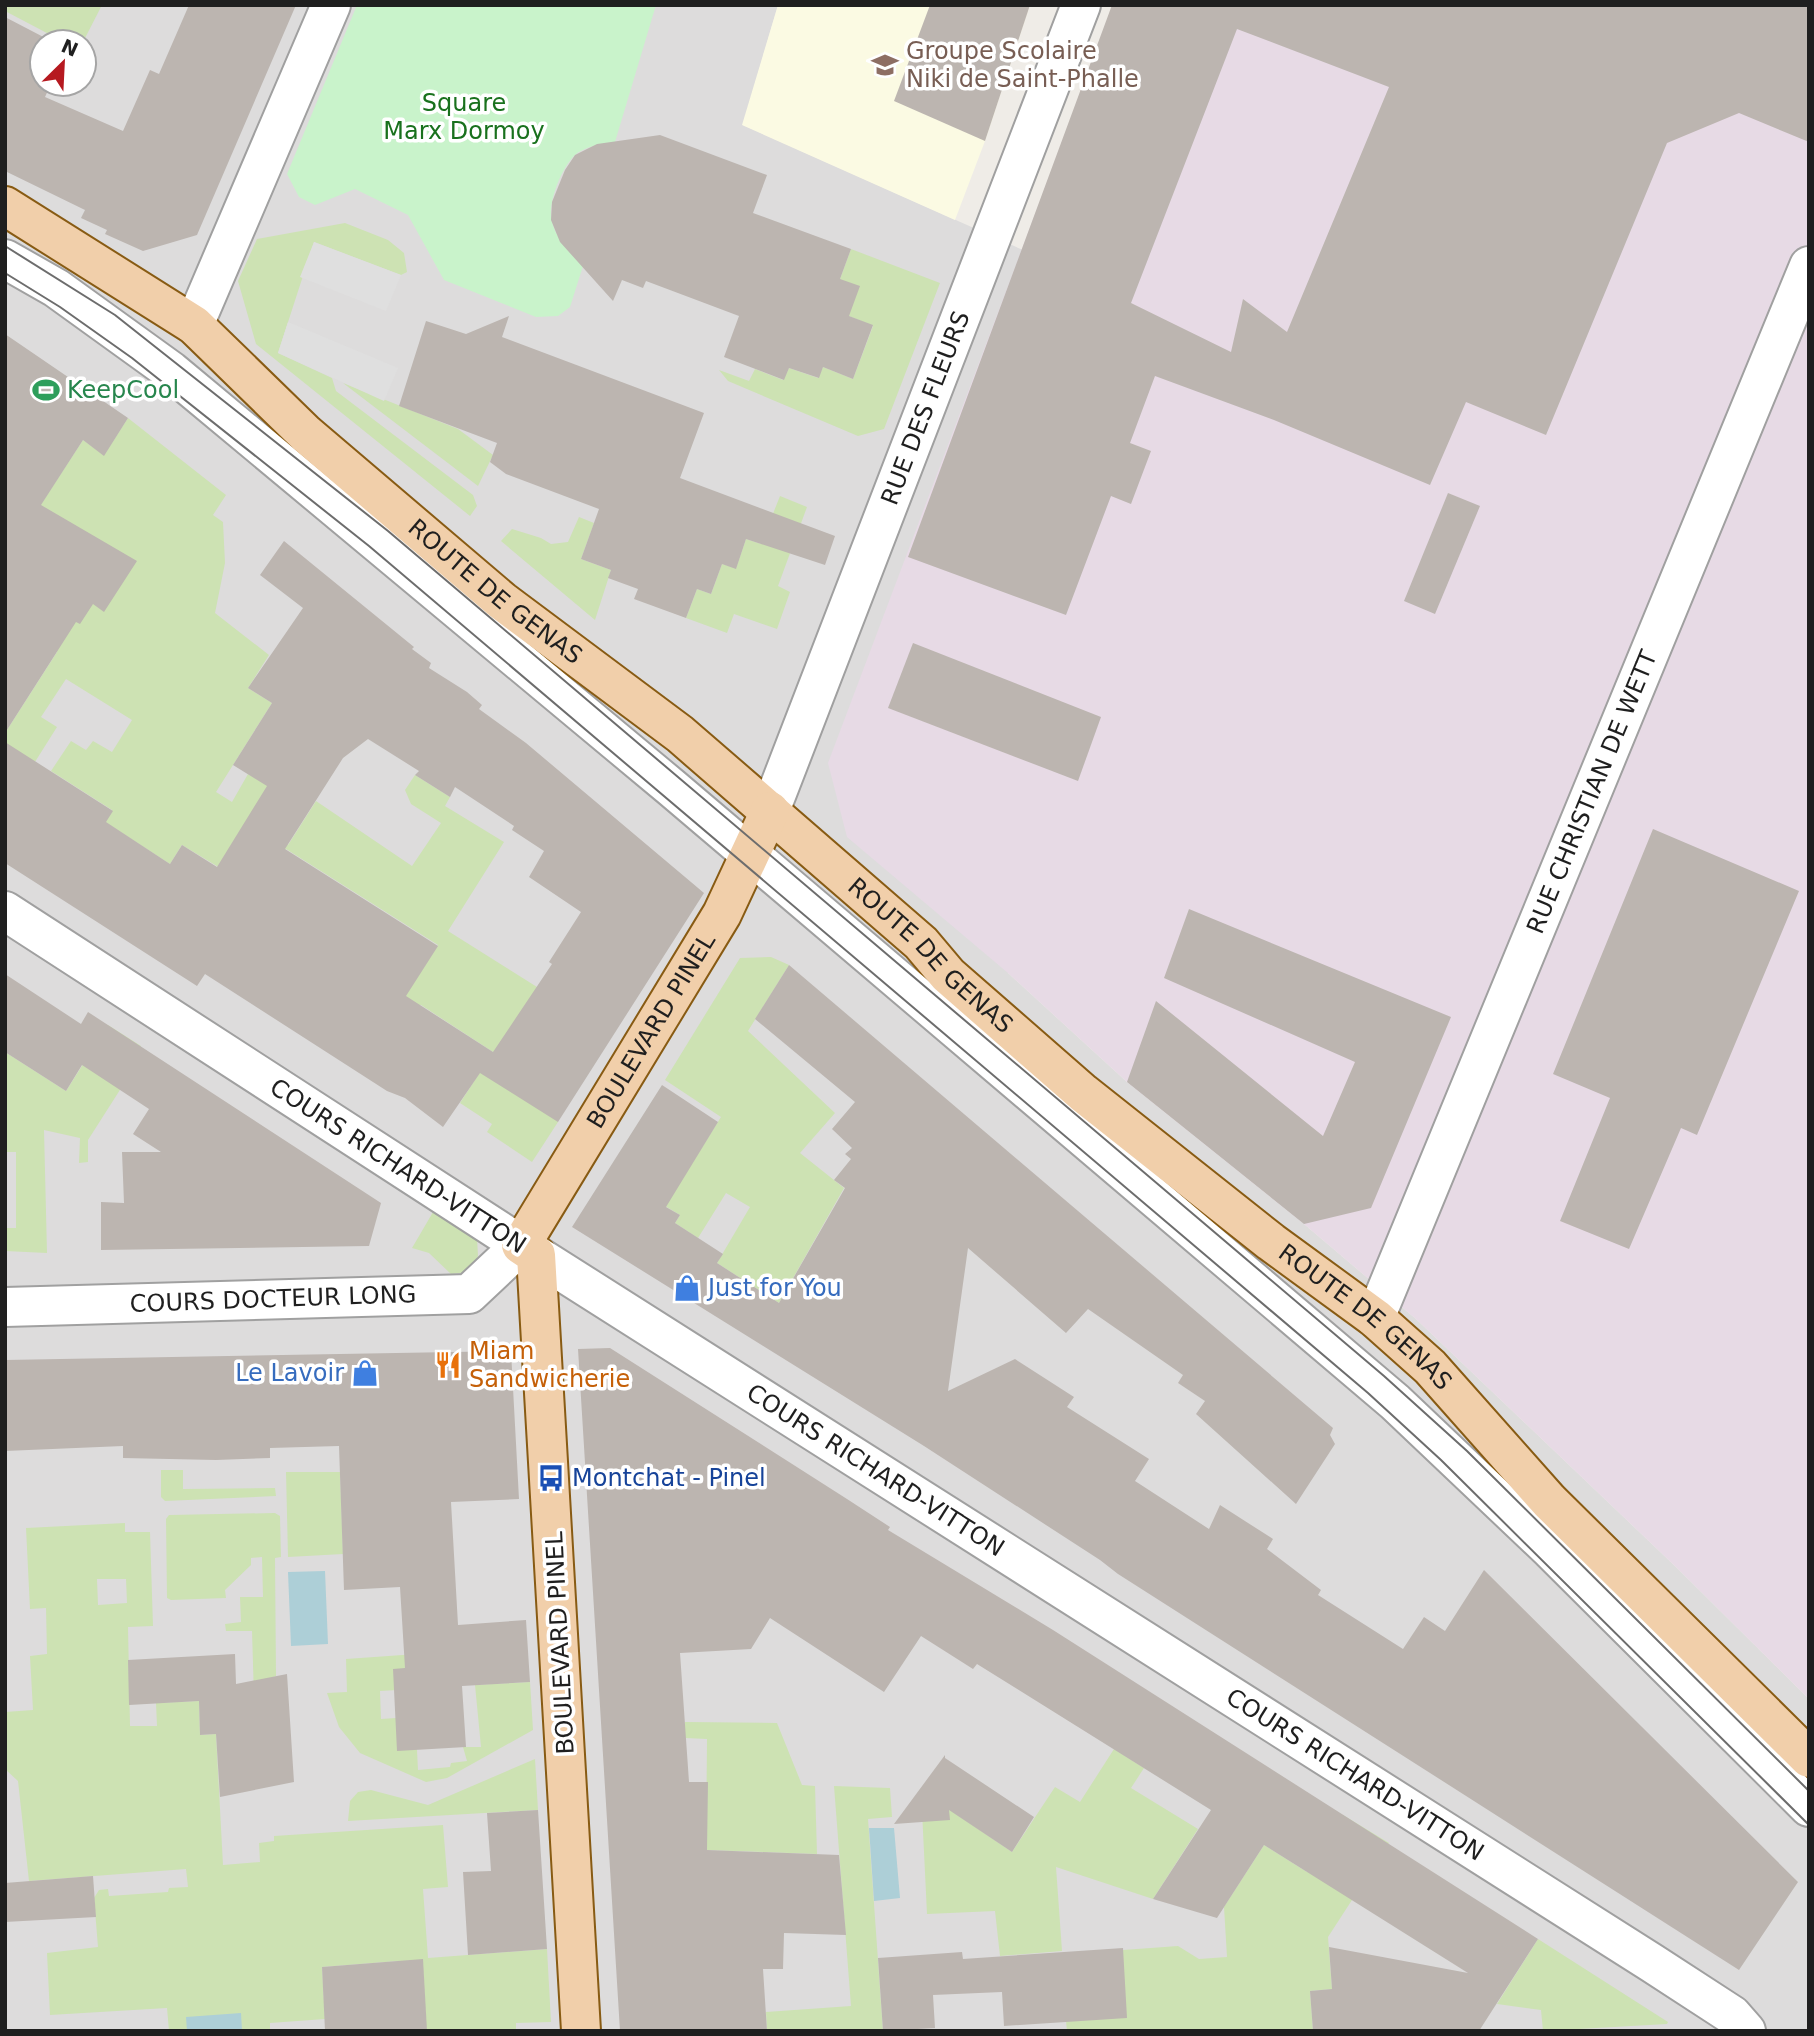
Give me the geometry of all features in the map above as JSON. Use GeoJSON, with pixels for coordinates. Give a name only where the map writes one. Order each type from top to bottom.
{"type":"FeatureCollection","features":[{"type":"Feature","properties":{"kind":"main road","name":"ROUTE DE GENAS"},"geometry":{"type":"LineString","coordinates":[[20,215],[194,325],[306,434],[502,601],[680,734],[921,943],[948,975],[1083,1093],[1271,1242],[1375,1318],[1430,1367],[1549,1501],[1809,1758]]}},
{"type":"Feature","properties":{"kind":"main road","name":"BOULEVARD PINEL"},"geometry":{"type":"LineString","coordinates":[[581,2031],[529,1250],[722,914],[770,811]]}},
{"type":"Feature","properties":{"kind":"street"},"geometry":{"type":"LineString","coordinates":[[194,325],[331,5]]}},
{"type":"Feature","properties":{"kind":"street","name":"RUE DES FLEURS"},"geometry":{"type":"LineString","coordinates":[[770,811],[1081,5]]}},
{"type":"Feature","properties":{"kind":"street"},"geometry":{"type":"LineString","coordinates":[[8,265],[20,215]]}},
{"type":"Feature","properties":{"kind":"street","name":"ROUTE DE GENAS"},"geometry":{"type":"LineString","coordinates":[[8,265],[56,288],[171,371],[751,856],[1395,1402],[1551,1550],[1809,1807]]}},
{"type":"Feature","properties":{"kind":"street","name":"RUE CHRISTIAN DE WETT"},"geometry":{"type":"LineString","coordinates":[[1375,1318],[1809,266]]}},
{"type":"Feature","properties":{"kind":"street","name":"COURS RICHARD-VITTON"},"geometry":{"type":"LineString","coordinates":[[5,911],[529,1250],[1652,1963],[1732,2015],[1746,2031]]}},
{"type":"Feature","properties":{"kind":"street","name":"COURS DOCTEUR LONG"},"geometry":{"type":"LineString","coordinates":[[5,1307],[469,1294],[529,1250]]}},
{"type":"Feature","properties":{"kind":"shaded area"},"geometry":{"type":"Polygon","coordinates":[[[5,5],[778,5],[743,125],[1023,250],[1008,973],[1127,1082],[1304,1224],[1416,1319],[1676,1567],[1809,1699],[1809,2031],[5,2031],[5,5]]]}},
{"type":"Feature","properties":{"kind":"shaded area","name":"Groupe Scolaire Niki de Saint-Phalle"},"geometry":{"type":"Polygon","coordinates":[[[778,5],[1030,5],[985,141],[955,220],[742,125],[778,5]]]}},
{"type":"Feature","properties":{"kind":"shaded area"},"geometry":{"type":"Polygon","coordinates":[[[1114,5],[1809,5],[1809,1699],[1676,1567],[1416,1319],[1304,1224],[1127,1082],[1008,973],[847,837],[828,763],[1114,5]]]}},
{"type":"Feature","properties":{"kind":"shaded area"},"geometry":{"type":"Polygon","coordinates":[[[314,242],[401,275],[386,311],[300,277],[314,242]]]}},
{"type":"Feature","properties":{"kind":"shaded area"},"geometry":{"type":"Polygon","coordinates":[[[288,322],[398,368],[384,401],[278,353],[288,322]]]}},
{"type":"Feature","properties":{"kind":"green space"},"geometry":{"type":"Polygon","coordinates":[[[5,5],[102,5],[90,28],[37,28],[5,11],[5,5]]]}},
{"type":"Feature","properties":{"kind":"green space","name":"Square Marx Dormoy"},"geometry":{"type":"Polygon","coordinates":[[[357,5],[656,5],[615,142],[593,146],[574,156],[564,169],[556,187],[551,215],[554,229],[583,266],[570,307],[558,316],[536,317],[444,280],[408,215],[355,189],[315,205],[299,197],[287,174],[357,5]]]}},
{"type":"Feature","properties":{"kind":"green space"},"geometry":{"type":"Polygon","coordinates":[[[345,223],[388,240],[404,253],[407,272],[401,275],[314,242],[278,353],[332,378],[336,391],[473,495],[477,506],[470,516],[256,344],[238,281],[257,239],[345,223]]]}},
{"type":"Feature","properties":{"kind":"green space"},"geometry":{"type":"Polygon","coordinates":[[[851,249],[940,283],[884,429],[858,436],[728,381],[719,370],[749,381],[755,369],[783,380],[789,368],[818,378],[823,367],[853,379],[873,326],[849,316],[840,279],[851,249]]]}},
{"type":"Feature","properties":{"kind":"green space"},"geometry":{"type":"Polygon","coordinates":[[[343,383],[458,429],[493,455],[478,486],[343,383]]]}},
{"type":"Feature","properties":{"kind":"green space"},"geometry":{"type":"Polygon","coordinates":[[[128,418],[226,495],[213,515],[223,522],[225,563],[215,613],[269,655],[248,688],[272,703],[216,792],[232,802],[248,774],[268,785],[288,845],[316,801],[412,866],[441,823],[411,804],[405,790],[415,775],[450,797],[445,806],[504,842],[448,931],[537,987],[558,1122],[532,1162],[487,1132],[492,1124],[460,1103],[493,1052],[421,1005],[398,1007],[438,945],[286,849],[238,923],[225,871],[182,845],[170,864],[105,822],[112,810],[51,771],[71,741],[86,750],[93,741],[112,752],[132,720],[66,679],[41,717],[57,727],[28,773],[5,758],[5,733],[57,652],[5,559],[83,440],[104,455],[128,418]]]}},
{"type":"Feature","properties":{"kind":"green space"},"geometry":{"type":"Polygon","coordinates":[[[780,496],[807,507],[778,586],[790,592],[777,629],[734,614],[727,633],[686,618],[697,589],[711,594],[722,564],[736,568],[746,539],[761,544],[780,496]]]}},
{"type":"Feature","properties":{"kind":"green space"},"geometry":{"type":"Polygon","coordinates":[[[579,517],[594,523],[581,559],[611,570],[595,620],[501,541],[512,529],[551,544],[568,542],[579,517]]]}},
{"type":"Feature","properties":{"kind":"green space"},"geometry":{"type":"Polygon","coordinates":[[[771,957],[789,965],[748,1031],[835,1113],[800,1153],[844,1188],[779,1303],[717,1263],[750,1207],[726,1193],[698,1238],[675,1223],[680,1215],[665,1206],[721,1117],[665,1080],[740,958],[771,957]]]}},
{"type":"Feature","properties":{"kind":"green space"},"geometry":{"type":"Polygon","coordinates":[[[108,1025],[141,1046],[130,1062],[132,1071],[88,1140],[88,1162],[79,1163],[80,1138],[44,1130],[47,1253],[5,1251],[5,1228],[16,1228],[16,1152],[5,1152],[5,1052],[66,1091],[108,1025]]]}},
{"type":"Feature","properties":{"kind":"green space"},"geometry":{"type":"Polygon","coordinates":[[[436,1207],[477,1238],[478,1256],[468,1272],[451,1274],[429,1253],[412,1248],[436,1207]]]}},
{"type":"Feature","properties":{"kind":"green space"},"geometry":{"type":"Polygon","coordinates":[[[161,1470],[183,1470],[183,1489],[275,1488],[276,1496],[165,1501],[161,1497],[161,1470]]]}},
{"type":"Feature","properties":{"kind":"green space"},"geometry":{"type":"Polygon","coordinates":[[[286,1472],[340,1472],[343,1554],[288,1557],[286,1472]]]}},
{"type":"Feature","properties":{"kind":"green space"},"geometry":{"type":"Polygon","coordinates":[[[275,1513],[280,1516],[281,1557],[275,1558],[276,1676],[273,1677],[273,1697],[254,1698],[252,1631],[226,1631],[225,1624],[241,1622],[240,1597],[263,1597],[262,1557],[251,1558],[251,1565],[225,1590],[226,1598],[171,1600],[167,1598],[166,1519],[169,1515],[275,1513]]]}},
{"type":"Feature","properties":{"kind":"green space"},"geometry":{"type":"Polygon","coordinates":[[[125,1523],[125,1532],[150,1532],[153,1626],[128,1627],[130,1726],[157,1726],[156,1703],[199,1701],[200,1735],[216,1734],[223,1865],[260,1862],[259,1843],[274,1841],[274,1836],[443,1825],[448,1887],[423,1889],[428,1958],[547,1949],[551,2022],[516,2023],[516,2031],[427,2031],[398,1961],[322,1967],[325,2019],[270,2023],[270,2031],[169,2031],[167,2008],[50,2015],[47,1953],[98,1947],[94,1898],[99,1890],[108,1889],[109,1896],[168,1892],[169,1888],[188,1887],[186,1869],[29,1881],[18,1781],[5,1769],[5,1712],[33,1710],[30,1656],[47,1654],[46,1608],[30,1609],[26,1528],[125,1523]],[[97,1579],[98,1605],[127,1603],[126,1579],[97,1579]]]}},
{"type":"Feature","properties":{"kind":"green space"},"geometry":{"type":"Polygon","coordinates":[[[431,1653],[433,1688],[380,1691],[381,1719],[396,1718],[417,1750],[418,1770],[450,1767],[451,1763],[467,1761],[463,1747],[481,1747],[475,1685],[530,1682],[533,1730],[447,1778],[426,1782],[360,1753],[339,1727],[327,1693],[347,1692],[346,1659],[431,1653]]]}},
{"type":"Feature","properties":{"kind":"green space"},"geometry":{"type":"Polygon","coordinates":[[[685,1722],[777,1723],[802,1785],[815,1786],[817,1854],[706,1850],[707,1739],[685,1738],[685,1722]]]}},
{"type":"Feature","properties":{"kind":"green space"},"geometry":{"type":"Polygon","coordinates":[[[1114,1749],[1144,1768],[1131,1788],[1198,1829],[1153,1899],[1056,1867],[1062,1951],[1000,1956],[995,1911],[927,1914],[921,1790],[1012,1852],[1055,1787],[1080,1802],[1114,1749]]]}},
{"type":"Feature","properties":{"kind":"green space"},"geometry":{"type":"Polygon","coordinates":[[[535,1759],[538,1810],[348,1821],[350,1801],[358,1792],[371,1790],[428,1805],[535,1759]]]}},
{"type":"Feature","properties":{"kind":"green space"},"geometry":{"type":"Polygon","coordinates":[[[834,1786],[890,1788],[892,1817],[868,1819],[883,2031],[767,2031],[766,2012],[851,2006],[834,1786]]]}},
{"type":"Feature","properties":{"kind":"green space"},"geometry":{"type":"Polygon","coordinates":[[[1343,1815],[1389,1843],[1328,1937],[1332,1989],[1310,1991],[1313,2031],[1067,2031],[1066,2021],[1123,1950],[1178,1946],[1199,1959],[1227,1957],[1224,1907],[1264,1845],[1307,1872],[1343,1815]]]}},
{"type":"Feature","properties":{"kind":"green space"},"geometry":{"type":"Polygon","coordinates":[[[1538,1939],[1668,2022],[1667,2024],[1543,2031],[1541,2010],[1497,2004],[1538,1939]]]}},
{"type":"Feature","properties":{"kind":"water"},"geometry":{"type":"Polygon","coordinates":[[[325,1571],[328,1644],[291,1646],[288,1572],[325,1571]]]}},
{"type":"Feature","properties":{"kind":"water"},"geometry":{"type":"Polygon","coordinates":[[[869,1828],[894,1828],[900,1898],[874,1901],[869,1828]]]}},
{"type":"Feature","properties":{"kind":"water"},"geometry":{"type":"Polygon","coordinates":[[[241,2013],[242,2031],[187,2031],[186,2017],[241,2013]]]}},
{"type":"Feature","properties":{"kind":"building"},"geometry":{"type":"Polygon","coordinates":[[[189,5],[296,5],[197,235],[143,251],[105,234],[107,230],[81,218],[85,210],[5,171],[5,17],[28,29],[28,98],[47,98],[123,131],[150,70],[159,74],[189,5]]]}},
{"type":"Feature","properties":{"kind":"building"},"geometry":{"type":"Polygon","coordinates":[[[930,5],[1030,5],[985,141],[894,101],[930,5]]]}},
{"type":"Feature","properties":{"kind":"building"},"geometry":{"type":"Polygon","coordinates":[[[1112,5],[1809,5],[1809,142],[1739,113],[1667,143],[1546,435],[1466,402],[1430,485],[1274,420],[1155,376],[1130,443],[1151,451],[1131,504],[1111,496],[1066,615],[908,557],[1112,5]],[[1237,29],[1131,303],[1231,352],[1243,299],[1287,332],[1389,87],[1237,29]]]}},
{"type":"Feature","properties":{"kind":"building"},"geometry":{"type":"Polygon","coordinates":[[[660,135],[767,175],[753,213],[851,249],[840,279],[860,286],[849,316],[873,325],[853,379],[823,367],[819,378],[789,368],[784,380],[724,357],[739,316],[646,281],[643,288],[622,280],[613,301],[560,242],[551,220],[552,202],[565,170],[575,155],[597,144],[660,135]]]}},
{"type":"Feature","properties":{"kind":"building"},"geometry":{"type":"Polygon","coordinates":[[[509,316],[502,337],[704,413],[680,478],[835,536],[825,565],[746,539],[736,569],[722,564],[711,594],[697,589],[686,618],[634,599],[638,589],[608,578],[611,570],[581,559],[599,509],[506,474],[490,462],[497,443],[399,406],[426,321],[466,334],[509,316]]]}},
{"type":"Feature","properties":{"kind":"building"},"geometry":{"type":"Polygon","coordinates":[[[5,334],[128,418],[104,456],[83,440],[41,505],[137,561],[104,612],[93,604],[80,624],[76,622],[5,733],[5,334]]]}},
{"type":"Feature","properties":{"kind":"building"},"geometry":{"type":"Polygon","coordinates":[[[1448,493],[1480,506],[1435,614],[1404,601],[1448,493]]]}},
{"type":"Feature","properties":{"kind":"building"},"geometry":{"type":"Polygon","coordinates":[[[284,541],[414,647],[412,649],[431,663],[429,668],[467,692],[482,705],[479,709],[526,743],[704,893],[558,1122],[480,1073],[443,1127],[405,1098],[387,1091],[205,974],[197,986],[5,863],[5,742],[113,811],[106,822],[170,864],[182,845],[217,867],[267,786],[233,765],[272,703],[248,688],[303,608],[260,575],[284,541]],[[368,739],[343,758],[285,849],[438,946],[406,996],[493,1052],[552,964],[549,962],[581,912],[529,877],[544,851],[512,830],[514,826],[455,787],[450,797],[415,775],[419,771],[368,739]]]}},
{"type":"Feature","properties":{"kind":"building"},"geometry":{"type":"Polygon","coordinates":[[[913,643],[1101,717],[1078,781],[888,708],[913,643]]]}},
{"type":"Feature","properties":{"kind":"building"},"geometry":{"type":"Polygon","coordinates":[[[1653,829],[1799,891],[1697,1135],[1681,1128],[1629,1249],[1560,1221],[1610,1098],[1553,1074],[1653,829]]]}},
{"type":"Feature","properties":{"kind":"building"},"geometry":{"type":"Polygon","coordinates":[[[1189,909],[1451,1017],[1371,1208],[1304,1224],[1127,1082],[1156,1001],[1323,1136],[1355,1062],[1164,978],[1189,909]]]}},
{"type":"Feature","properties":{"kind":"building"},"geometry":{"type":"Polygon","coordinates":[[[789,965],[1333,1428],[1330,1435],[1335,1444],[1296,1504],[1196,1414],[1205,1401],[1178,1383],[1183,1375],[1088,1309],[1066,1333],[968,1248],[948,1391],[1015,1359],[1074,1397],[1067,1407],[1149,1459],[1135,1481],[1209,1529],[1220,1505],[1273,1539],[1267,1549],[1321,1590],[1318,1595],[1403,1649],[1424,1617],[1445,1631],[1484,1570],[1798,1882],[1739,1970],[1118,1574],[924,1446],[572,1227],[662,1085],[718,1122],[666,1207],[680,1215],[675,1223],[723,1254],[717,1263],[779,1303],[845,1188],[834,1180],[851,1159],[845,1154],[852,1148],[832,1129],[855,1102],[755,1019],[789,965]]]}},
{"type":"Feature","properties":{"kind":"building"},"geometry":{"type":"Polygon","coordinates":[[[5,974],[81,1024],[88,1012],[381,1203],[369,1246],[101,1250],[101,1202],[124,1203],[122,1152],[161,1152],[133,1134],[149,1109],[82,1065],[66,1091],[5,1052],[5,974]]]}},
{"type":"Feature","properties":{"kind":"building"},"geometry":{"type":"Polygon","coordinates":[[[610,1348],[890,1527],[888,1530],[1053,1630],[1538,1939],[1479,2031],[1313,2031],[1310,1991],[1332,1989],[1329,1947],[1468,1973],[1264,1845],[1217,1918],[1153,1899],[1211,1810],[977,1664],[973,1669],[921,1636],[884,1692],[770,1618],[751,1649],[680,1653],[689,1782],[708,1782],[707,1850],[839,1855],[846,1935],[784,1933],[783,1969],[763,1969],[767,2031],[620,2031],[578,1349],[610,1348]]]}},
{"type":"Feature","properties":{"kind":"building"},"geometry":{"type":"Polygon","coordinates":[[[511,1351],[519,1499],[451,1502],[458,1625],[526,1620],[530,1682],[462,1686],[466,1747],[397,1751],[393,1669],[405,1668],[400,1587],[344,1590],[339,1446],[270,1448],[270,1458],[216,1460],[123,1458],[123,1446],[5,1451],[5,1360],[511,1351]]]}},
{"type":"Feature","properties":{"kind":"building"},"geometry":{"type":"Polygon","coordinates":[[[235,1654],[236,1684],[287,1674],[294,1782],[220,1797],[216,1734],[200,1735],[199,1701],[129,1705],[128,1660],[235,1654]]]}},
{"type":"Feature","properties":{"kind":"building"},"geometry":{"type":"Polygon","coordinates":[[[945,1755],[945,1758],[1034,1817],[1012,1852],[949,1810],[950,1820],[894,1824],[945,1755]]]}},
{"type":"Feature","properties":{"kind":"building"},"geometry":{"type":"Polygon","coordinates":[[[538,1810],[547,1949],[468,1955],[463,1872],[491,1871],[487,1813],[538,1810]]]}},
{"type":"Feature","properties":{"kind":"building"},"geometry":{"type":"Polygon","coordinates":[[[93,1876],[96,1917],[5,1922],[5,1883],[93,1876]]]}},
{"type":"Feature","properties":{"kind":"building"},"geometry":{"type":"Polygon","coordinates":[[[1123,1948],[1127,2018],[1004,2026],[1002,1992],[933,1995],[935,2028],[883,2031],[878,1958],[962,1952],[963,1959],[1123,1948]]]}},
{"type":"Feature","properties":{"kind":"building"},"geometry":{"type":"Polygon","coordinates":[[[423,1959],[427,2031],[325,2031],[322,1967],[423,1959]]]}},
{"type":"Feature","properties":{"kind":"tram line"},"geometry":{"type":"LineString","coordinates":[[5,246],[115,315],[388,531],[1384,1376],[1467,1451],[1809,1791]]}},
{"type":"Feature","properties":{"kind":"tram line"},"geometry":{"type":"LineString","coordinates":[[5,273],[60,307],[132,358],[369,546],[1368,1393],[1441,1460],[1809,1825]]}},
{"type":"Feature","properties":{"kind":"place","name":"Groupe Scolaire Niki de Saint-Phalle"},"geometry":{"type":"Point","coordinates":[885,65]}},
{"type":"Feature","properties":{"kind":"place","name":"KeepCool"},"geometry":{"type":"Point","coordinates":[46,390]}},
{"type":"Feature","properties":{"kind":"place","name":"Just for You"},"geometry":{"type":"Point","coordinates":[687,1288]}},
{"type":"Feature","properties":{"kind":"place","name":"Miam Sandwicherie"},"geometry":{"type":"Point","coordinates":[448,1365]}},
{"type":"Feature","properties":{"kind":"place","name":"Le Lavoir"},"geometry":{"type":"Point","coordinates":[365,1373]}},
{"type":"Feature","properties":{"kind":"place","name":"Montchat - Pinel"},"geometry":{"type":"Point","coordinates":[551,1478]}}]}
